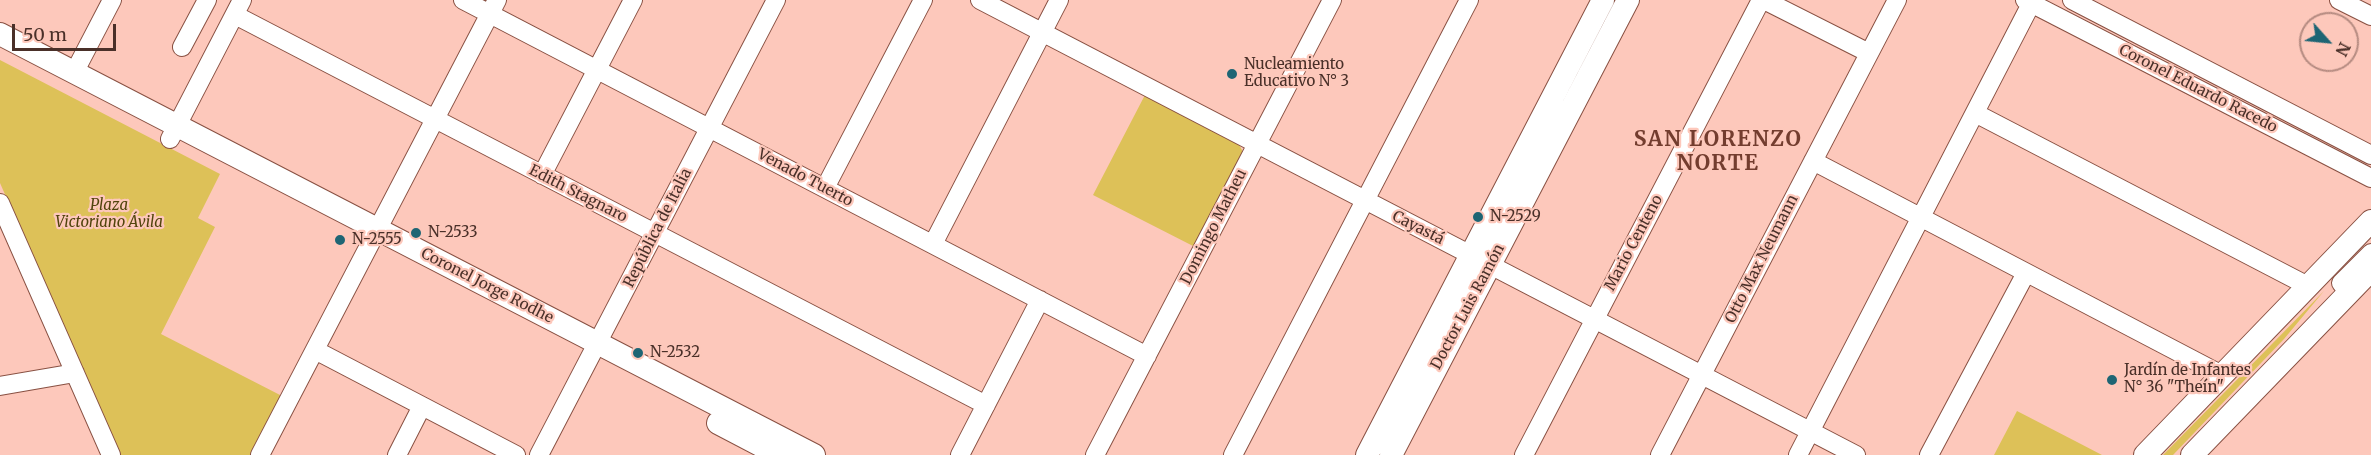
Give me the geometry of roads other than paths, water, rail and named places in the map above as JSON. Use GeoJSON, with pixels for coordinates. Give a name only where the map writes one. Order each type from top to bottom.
{"type":"FeatureCollection","features":[{"type":"Feature","properties":{"kind":"main road","name":"Doctor Luis Ramón"},"geometry":{"type":"LineString","coordinates":[[1391,455],[1480,260],[1604,0]]}},
{"type":"Feature","properties":{"kind":"main road","name":"Doctor Luis Ramón"},"geometry":{"type":"LineString","coordinates":[[1367,455],[1628,0]]}},
{"type":"Feature","properties":{"kind":"main road","name":"Coronel Jorge Rodhe"},"geometry":{"type":"LineString","coordinates":[[0,34],[74,72],[173,132]]}},
{"type":"Feature","properties":{"kind":"main road","name":"Coronel Jorge Rodhe"},"geometry":{"type":"LineString","coordinates":[[0,52],[173,132],[594,350],[814,455]]}},
{"type":"Feature","properties":{"kind":"main road"},"geometry":{"type":"LineString","coordinates":[[2145,455],[2371,221]]}},
{"type":"Feature","properties":{"kind":"main road"},"geometry":{"type":"LineString","coordinates":[[2192,455],[2371,270]]}},
{"type":"Feature","properties":{"kind":"main road","name":"Coronel Jorge Rodhe"},"geometry":{"type":"LineString","coordinates":[[594,350],[779,455]]}},
{"type":"Feature","properties":{"kind":"street"},"geometry":{"type":"LineString","coordinates":[[74,72],[112,0]]}},
{"type":"Feature","properties":{"kind":"street"},"geometry":{"type":"LineString","coordinates":[[182,47],[207,0]]}},
{"type":"Feature","properties":{"kind":"street","name":"Venado Tuerto"},"geometry":{"type":"LineString","coordinates":[[463,0],[493,7],[597,69],[1147,356]]}},
{"type":"Feature","properties":{"kind":"street"},"geometry":{"type":"LineString","coordinates":[[542,175],[633,0]]}},
{"type":"Feature","properties":{"kind":"street","name":"República de Italia"},"geometry":{"type":"LineString","coordinates":[[539,455],[776,0]]}},
{"type":"Feature","properties":{"kind":"street"},"geometry":{"type":"LineString","coordinates":[[825,188],[923,0]]}},
{"type":"Feature","properties":{"kind":"street","name":"Cayastá"},"geometry":{"type":"LineString","coordinates":[[980,0],[1856,455]]}},
{"type":"Feature","properties":{"kind":"street"},"geometry":{"type":"LineString","coordinates":[[933,244],[1059,0]]}},
{"type":"Feature","properties":{"kind":"street","name":"Domingo Matheu"},"geometry":{"type":"LineString","coordinates":[[1095,455],[1332,0]]}},
{"type":"Feature","properties":{"kind":"street"},"geometry":{"type":"LineString","coordinates":[[1233,455],[1469,0]]}},
{"type":"Feature","properties":{"kind":"street"},"geometry":{"type":"LineString","coordinates":[[1762,0],[1869,54]]}},
{"type":"Feature","properties":{"kind":"street","name":"Mario Centeno"},"geometry":{"type":"LineString","coordinates":[[1524,455],[1762,0]]}},
{"type":"Feature","properties":{"kind":"street","name":"Otto Max Neumann"},"geometry":{"type":"LineString","coordinates":[[1660,455],[1897,0]]}},
{"type":"Feature","properties":{"kind":"street","name":"Coronel Eduardo Racedo"},"geometry":{"type":"LineString","coordinates":[[2072,0],[2369,150]]}},
{"type":"Feature","properties":{"kind":"street"},"geometry":{"type":"LineString","coordinates":[[2339,0],[2371,16]]}},
{"type":"Feature","properties":{"kind":"street"},"geometry":{"type":"LineString","coordinates":[[1798,455],[1975,113],[2030,1]]}},
{"type":"Feature","properties":{"kind":"street","name":"Coronel Eduardo Racedo"},"geometry":{"type":"LineString","coordinates":[[2030,1],[2364,174]]}},
{"type":"Feature","properties":{"kind":"street"},"geometry":{"type":"LineString","coordinates":[[173,132],[238,7]]}},
{"type":"Feature","properties":{"kind":"street","name":"Edith Stagnaro"},"geometry":{"type":"LineString","coordinates":[[238,7],[435,119],[986,405]]}},
{"type":"Feature","properties":{"kind":"street"},"geometry":{"type":"LineString","coordinates":[[260,455],[493,7]]}},
{"type":"Feature","properties":{"kind":"street"},"geometry":{"type":"LineString","coordinates":[[1975,113],[2308,286]]}},
{"type":"Feature","properties":{"kind":"street"},"geometry":{"type":"LineString","coordinates":[[2364,174],[2369,150]]}},
{"type":"Feature","properties":{"kind":"street"},"geometry":{"type":"LineString","coordinates":[[1813,161],[2222,375]]}},
{"type":"Feature","properties":{"kind":"street"},"geometry":{"type":"LineString","coordinates":[[0,203],[7,239],[75,373],[111,455]]}},
{"type":"Feature","properties":{"kind":"street"},"geometry":{"type":"LineString","coordinates":[[2371,253],[2340,283],[2345,288],[2371,261]]}},
{"type":"Feature","properties":{"kind":"street"},"geometry":{"type":"LineString","coordinates":[[1929,455],[2026,273]]}},
{"type":"Feature","properties":{"kind":"street"},"geometry":{"type":"LineString","coordinates":[[960,455],[1040,300]]}},
{"type":"Feature","properties":{"kind":"street"},"geometry":{"type":"LineString","coordinates":[[315,350],[516,455]]}},
{"type":"Feature","properties":{"kind":"street"},"geometry":{"type":"LineString","coordinates":[[0,386],[75,373]]}},
{"type":"Feature","properties":{"kind":"street"},"geometry":{"type":"LineString","coordinates":[[397,455],[422,406]]}},
{"type":"Feature","properties":{"kind":"place","name":"Nucleamiento Educativo N° 3"},"geometry":{"type":"Point","coordinates":[1232,74]}},
{"type":"Feature","properties":{"kind":"place","name":"N-2529"},"geometry":{"type":"Point","coordinates":[1478,217]}},
{"type":"Feature","properties":{"kind":"place","name":"N-2533"},"geometry":{"type":"Point","coordinates":[416,233]}},
{"type":"Feature","properties":{"kind":"place","name":"N-2555"},"geometry":{"type":"Point","coordinates":[340,240]}},
{"type":"Feature","properties":{"kind":"place","name":"N-2532"},"geometry":{"type":"Point","coordinates":[638,353]}},
{"type":"Feature","properties":{"kind":"place","name":"Jardín de Infantes N° 36 \"Theín\""},"geometry":{"type":"Point","coordinates":[2112,380]}},
{"type":"Feature","properties":{"kind":"district","name":"SAN LORENZO NORTE"},"geometry":{"type":"Point","coordinates":[1718,152]}},
{"type":"Feature","properties":{"kind":"park label","name":"Plaza Victoriano Ávila"},"geometry":{"type":"Point","coordinates":[109,214]}}]}
